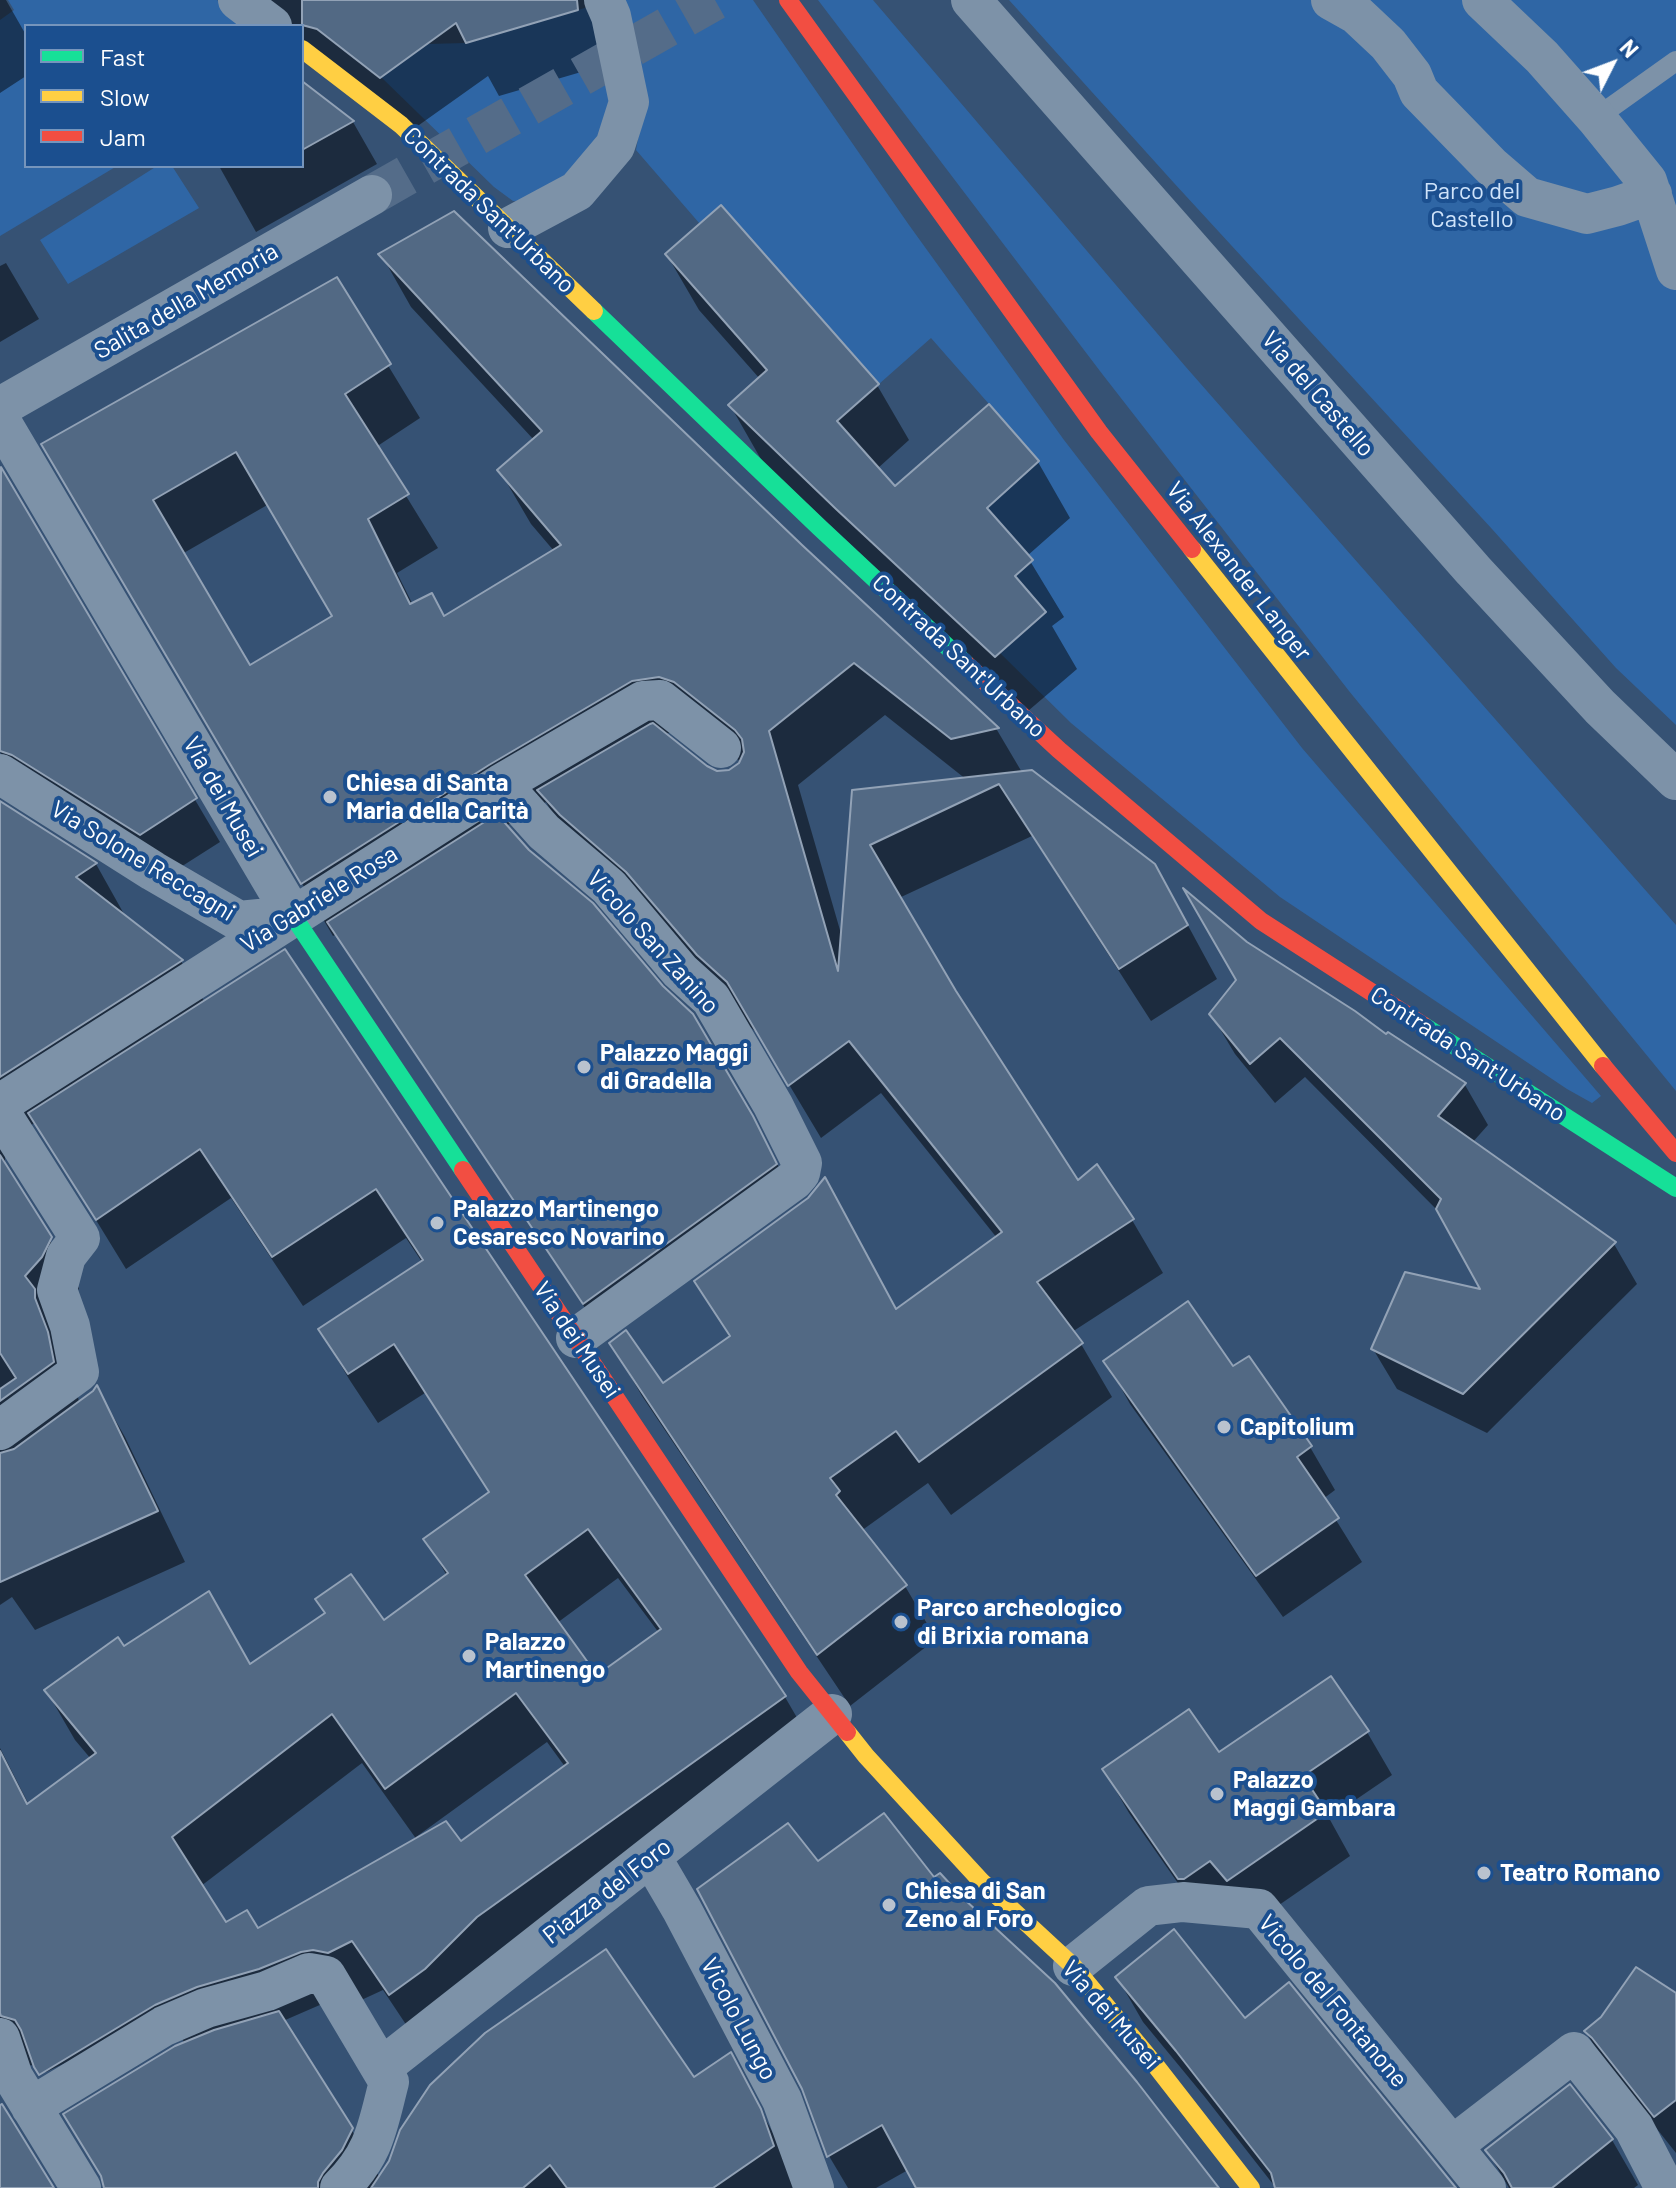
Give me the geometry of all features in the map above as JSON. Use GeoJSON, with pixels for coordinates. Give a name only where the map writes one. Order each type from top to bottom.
{"type":"FeatureCollection","features":[{"type":"Feature","properties":{"kind":"street"},"geometry":{"type":"LineString","coordinates":[[238,0],[269,24]]}},
{"type":"Feature","properties":{"kind":"street"},"geometry":{"type":"LineString","coordinates":[[508,228],[577,191],[615,146],[629,102],[611,16],[604,0]]}},
{"type":"Feature","properties":{"kind":"street","name":"Via Alexander Langer"},"geometry":{"type":"LineString","coordinates":[[788,0],[1099,432],[1575,1032],[1676,1153]]}},
{"type":"Feature","properties":{"kind":"street","name":"Via del Castello"},"geometry":{"type":"LineString","coordinates":[[971,0],[1473,570],[1600,707],[1676,780]]}},
{"type":"Feature","properties":{"kind":"street"},"geometry":{"type":"LineString","coordinates":[[1331,0],[1356,14],[1388,44],[1412,75],[1419,92],[1491,166],[1527,197],[1587,214],[1652,194]]}},
{"type":"Feature","properties":{"kind":"street"},"geometry":{"type":"LineString","coordinates":[[1482,0],[1542,57],[1647,181],[1676,270]]}},
{"type":"Feature","properties":{"kind":"street","name":"Contrada Sant'Urbano"},"geometry":{"type":"LineString","coordinates":[[304,51],[401,125],[819,527],[1059,750],[1261,921],[1676,1188]]}},
{"type":"Feature","properties":{"kind":"street","name":"Salita della Memoria"},"geometry":{"type":"LineString","coordinates":[[0,407],[372,195]]}},
{"type":"Feature","properties":{"kind":"street","name":"Via dei Musei"},"geometry":{"type":"LineString","coordinates":[[0,420],[293,916],[799,1672],[866,1756],[981,1881],[1073,1966],[1251,2188]]}},
{"type":"Feature","properties":{"kind":"street","name":"Via Gabriele Rosa"},"geometry":{"type":"LineString","coordinates":[[0,1104],[501,784],[643,701],[660,700],[721,748]]}},
{"type":"Feature","properties":{"kind":"street","name":"Via Solone Reccagni"},"geometry":{"type":"LineString","coordinates":[[0,774],[153,871],[239,921],[293,916]]}},
{"type":"Feature","properties":{"kind":"street","name":"Vicolo San Zanino"},"geometry":{"type":"LineString","coordinates":[[501,784],[544,832],[609,887],[680,971],[711,999],[773,1105],[802,1163],[800,1173],[794,1180],[576,1338]]}},
{"type":"Feature","properties":{"kind":"street"},"geometry":{"type":"LineString","coordinates":[[0,1112],[80,1238],[66,1256],[57,1290],[70,1326],[79,1372],[0,1430]]}},
{"type":"Feature","properties":{"kind":"street","name":"Piazza del Foro"},"geometry":{"type":"LineString","coordinates":[[381,2068],[832,1714]]}},
{"type":"Feature","properties":{"kind":"street","name":"Vicolo Lungo"},"geometry":{"type":"LineString","coordinates":[[651,1857],[782,2100],[814,2188]]}},
{"type":"Feature","properties":{"kind":"street","name":"Vicolo del Fontanone"},"geometry":{"type":"LineString","coordinates":[[1073,1966],[1148,1906],[1183,1902],[1259,1909],[1450,2143],[1477,2185]]}},
{"type":"Feature","properties":{"kind":"street"},"geometry":{"type":"LineString","coordinates":[[15,2090],[206,2008],[267,1991],[309,1973],[326,1976],[389,2082],[371,2148],[357,2171],[340,2188]]}},
{"type":"Feature","properties":{"kind":"street"},"geometry":{"type":"LineString","coordinates":[[0,2038],[15,2090],[81,2188]]}},
{"type":"Feature","properties":{"kind":"street"},"geometry":{"type":"LineString","coordinates":[[1450,2143],[1574,2052],[1634,2128],[1665,2188]]}},
{"type":"Feature","properties":{"kind":"lane"},"geometry":{"type":"LineString","coordinates":[[1596,118],[1676,61]]}},
{"type":"Feature","properties":{"kind":"green space"},"geometry":{"type":"Polygon","coordinates":[[[8,0],[217,0],[247,24],[24,24],[24,168],[114,168],[0,236],[0,20],[14,10],[8,0]]]}},
{"type":"Feature","properties":{"kind":"green space"},"geometry":{"type":"Polygon","coordinates":[[[620,0],[753,0],[909,225],[1064,440],[1302,748],[1601,1096],[1592,1103],[1567,1089],[1280,897],[1071,723],[1000,653],[1046,612],[1015,576],[1033,560],[987,508],[1039,461],[931,338],[879,384],[721,205],[700,224],[636,150],[646,94],[620,0]]]}},
{"type":"Feature","properties":{"kind":"green space"},"geometry":{"type":"Polygon","coordinates":[[[818,0],[873,0],[1185,366],[1676,925],[1676,1091],[1349,691],[1103,375],[818,0]]]}},
{"type":"Feature","properties":{"kind":"green space","name":"Parco del Castello"},"geometry":{"type":"Polygon","coordinates":[[[1009,0],[1676,0],[1676,725],[1616,668],[1009,0]]]}},
{"type":"Feature","properties":{"kind":"green space"},"geometry":{"type":"Polygon","coordinates":[[[588,7],[617,101],[574,182],[530,202],[513,201],[494,187],[381,77],[427,44],[466,43],[588,7]]]}},
{"type":"Feature","properties":{"kind":"green space"},"geometry":{"type":"Polygon","coordinates":[[[154,168],[173,168],[199,208],[68,284],[40,240],[154,168]]]}},
{"type":"Feature","properties":{"kind":"building"},"geometry":{"type":"Polygon","coordinates":[[[302,0],[577,0],[578,10],[466,43],[456,23],[380,78],[317,29],[302,24],[302,0]]]}},
{"type":"Feature","properties":{"kind":"building"},"geometry":{"type":"Polygon","coordinates":[[[304,83],[354,121],[304,149],[304,83]]]}},
{"type":"Feature","properties":{"kind":"building"},"geometry":{"type":"Polygon","coordinates":[[[721,205],[879,384],[837,421],[895,486],[989,404],[1039,461],[987,508],[1033,560],[1015,576],[1046,612],[995,657],[728,405],[767,370],[665,254],[721,205]]]}},
{"type":"Feature","properties":{"kind":"building"},"geometry":{"type":"Polygon","coordinates":[[[454,211],[802,545],[999,728],[951,739],[854,663],[769,731],[838,971],[852,790],[1032,770],[1155,864],[1188,925],[1119,969],[999,784],[870,845],[956,991],[1078,1180],[1097,1164],[1134,1219],[1037,1282],[1083,1343],[919,1462],[896,1431],[830,1478],[840,1491],[836,1495],[907,1585],[817,1655],[609,1343],[626,1330],[663,1383],[730,1336],[694,1281],[808,1198],[825,1177],[896,1309],[1002,1232],[849,1041],[788,1086],[727,982],[697,955],[626,872],[560,815],[537,790],[653,723],[717,771],[729,770],[739,763],[744,752],[742,739],[735,730],[674,682],[659,677],[632,681],[489,765],[301,884],[41,444],[337,277],[391,364],[345,394],[409,494],[368,519],[410,604],[432,593],[444,616],[561,545],[497,470],[542,431],[378,254],[454,211]],[[236,452],[153,500],[250,665],[332,616],[236,452]]]}},
{"type":"Feature","properties":{"kind":"building"},"geometry":{"type":"Polygon","coordinates":[[[1,467],[197,798],[140,835],[12,755],[0,751],[1,467]]]}},
{"type":"Feature","properties":{"kind":"building"},"geometry":{"type":"Polygon","coordinates":[[[0,801],[97,863],[76,877],[183,960],[0,1077],[0,801]]]}},
{"type":"Feature","properties":{"kind":"building","name":"Palazzo Maggi di Gradella"},"geometry":{"type":"Polygon","coordinates":[[[497,814],[529,850],[593,903],[663,986],[693,1014],[753,1116],[777,1164],[583,1304],[327,922],[497,814]]]}},
{"type":"Feature","properties":{"kind":"building"},"geometry":{"type":"Polygon","coordinates":[[[1183,888],[1247,942],[1466,1083],[1438,1116],[1616,1242],[1463,1394],[1371,1349],[1405,1272],[1480,1289],[1436,1209],[1441,1199],[1280,1038],[1250,1064],[1209,1014],[1236,980],[1183,888]]]}},
{"type":"Feature","properties":{"kind":"building"},"geometry":{"type":"Polygon","coordinates":[[[285,949],[786,1696],[477,1917],[425,1969],[389,1995],[352,1941],[328,1953],[313,1950],[301,1952],[259,1969],[197,1987],[155,2005],[39,2075],[15,2020],[0,2013],[0,1751],[27,1804],[96,1753],[44,1690],[118,1637],[124,1646],[209,1591],[250,1664],[325,1613],[315,1599],[351,1574],[384,1620],[448,1573],[423,1539],[489,1492],[394,1344],[348,1374],[318,1329],[423,1260],[376,1189],[272,1257],[200,1149],[96,1220],[28,1113],[285,949]],[[588,1529],[525,1575],[597,1675],[661,1629],[588,1529]],[[516,1693],[385,1789],[332,1714],[172,1837],[226,1922],[247,1910],[258,1928],[446,1821],[461,1841],[568,1763],[516,1693]]]}},
{"type":"Feature","properties":{"kind":"building"},"geometry":{"type":"Polygon","coordinates":[[[0,1155],[52,1237],[42,1257],[25,1276],[35,1289],[54,1362],[0,1401],[0,1389],[16,1378],[0,1353],[0,1155]]]}},
{"type":"Feature","properties":{"kind":"building","name":"Capitolium"},"geometry":{"type":"Polygon","coordinates":[[[1188,1301],[1233,1366],[1249,1356],[1312,1446],[1297,1457],[1339,1518],[1256,1576],[1103,1361],[1188,1301]]]}},
{"type":"Feature","properties":{"kind":"building"},"geometry":{"type":"Polygon","coordinates":[[[97,1385],[158,1511],[0,1582],[0,1453],[14,1449],[97,1385]]]}},
{"type":"Feature","properties":{"kind":"building","name":"Palazzo Maggi Gambara"},"geometry":{"type":"Polygon","coordinates":[[[1331,1676],[1369,1731],[1303,1776],[1327,1812],[1227,1881],[1210,1861],[1184,1879],[1178,1879],[1102,1769],[1189,1709],[1219,1752],[1331,1676]]]}},
{"type":"Feature","properties":{"kind":"building"},"geometry":{"type":"Polygon","coordinates":[[[884,1813],[934,1877],[940,1873],[1055,1983],[1219,2188],[916,2188],[882,2125],[827,2157],[802,2089],[697,1889],[788,1823],[818,1861],[884,1813]]]}},
{"type":"Feature","properties":{"kind":"building"},"geometry":{"type":"Polygon","coordinates":[[[1174,1929],[1245,2018],[1289,1982],[1456,2188],[1275,2188],[1271,2173],[1115,1977],[1174,1929]]]}},
{"type":"Feature","properties":{"kind":"building"},"geometry":{"type":"Polygon","coordinates":[[[606,1949],[694,2077],[731,2052],[761,2109],[774,2146],[713,2188],[567,2188],[550,2165],[523,2188],[371,2188],[389,2161],[400,2130],[430,2085],[485,2033],[606,1949]]]}},
{"type":"Feature","properties":{"kind":"building"},"geometry":{"type":"Polygon","coordinates":[[[1636,1967],[1676,1993],[1676,2100],[1654,2117],[1584,2031],[1601,2017],[1636,1967]]]}},
{"type":"Feature","properties":{"kind":"building"},"geometry":{"type":"Polygon","coordinates":[[[279,2011],[353,2128],[342,2150],[323,2173],[318,2188],[104,2188],[101,2176],[63,2114],[175,2046],[214,2030],[279,2011]]]}},
{"type":"Feature","properties":{"kind":"building"},"geometry":{"type":"Polygon","coordinates":[[[1570,2084],[1613,2139],[1552,2188],[1512,2188],[1485,2150],[1570,2084]]]}},
{"type":"Feature","properties":{"kind":"building"},"geometry":{"type":"Polygon","coordinates":[[[2,2104],[54,2188],[0,2188],[2,2104]]]}},
{"type":"Feature","properties":{"kind":"tunnel"},"geometry":{"type":"LineString","coordinates":[[372,195],[715,0]]}},
{"type":"Feature","properties":{"kind":"traffic: fast"},"geometry":{"type":"LineString","coordinates":[[594,311],[966,664]]}},
{"type":"Feature","properties":{"kind":"traffic: fast"},"geometry":{"type":"LineString","coordinates":[[293,916],[463,1170]]}},
{"type":"Feature","properties":{"kind":"traffic: fast"},"geometry":{"type":"LineString","coordinates":[[1424,1026],[1676,1188]]}},
{"type":"Feature","properties":{"kind":"traffic: slow"},"geometry":{"type":"LineString","coordinates":[[304,51],[401,125],[594,311]]}},
{"type":"Feature","properties":{"kind":"traffic: slow"},"geometry":{"type":"LineString","coordinates":[[1192,549],[1603,1066]]}},
{"type":"Feature","properties":{"kind":"traffic: slow"},"geometry":{"type":"LineString","coordinates":[[847,1732],[981,1881],[1073,1966],[1251,2188]]}},
{"type":"Feature","properties":{"kind":"traffic: jam"},"geometry":{"type":"LineString","coordinates":[[788,0],[1099,432],[1192,549]]}},
{"type":"Feature","properties":{"kind":"traffic: jam"},"geometry":{"type":"LineString","coordinates":[[966,664],[1059,750],[1261,921],[1424,1026]]}},
{"type":"Feature","properties":{"kind":"traffic: jam"},"geometry":{"type":"LineString","coordinates":[[1603,1066],[1676,1153]]}},
{"type":"Feature","properties":{"kind":"traffic: jam"},"geometry":{"type":"LineString","coordinates":[[463,1170],[799,1672],[847,1732]]}},
{"type":"Feature","properties":{"kind":"place","name":"Chiesa di Santa Maria della Carità"},"geometry":{"type":"Point","coordinates":[330,797]}},
{"type":"Feature","properties":{"kind":"place","name":"Palazzo Maggi di Gradella"},"geometry":{"type":"Point","coordinates":[584,1067]}},
{"type":"Feature","properties":{"kind":"place","name":"Palazzo Martinengo Cesaresco Novarino"},"geometry":{"type":"Point","coordinates":[437,1223]}},
{"type":"Feature","properties":{"kind":"place","name":"Capitolium"},"geometry":{"type":"Point","coordinates":[1224,1427]}},
{"type":"Feature","properties":{"kind":"place","name":"Parco archeologico di Brixia romana"},"geometry":{"type":"Point","coordinates":[901,1622]}},
{"type":"Feature","properties":{"kind":"place","name":"Palazzo Martinengo"},"geometry":{"type":"Point","coordinates":[469,1656]}},
{"type":"Feature","properties":{"kind":"place","name":"Palazzo Maggi Gambara"},"geometry":{"type":"Point","coordinates":[1217,1794]}},
{"type":"Feature","properties":{"kind":"place","name":"Teatro Romano"},"geometry":{"type":"Point","coordinates":[1484,1873]}},
{"type":"Feature","properties":{"kind":"place","name":"Chiesa di San Zeno al Foro"},"geometry":{"type":"Point","coordinates":[889,1905]}}]}
